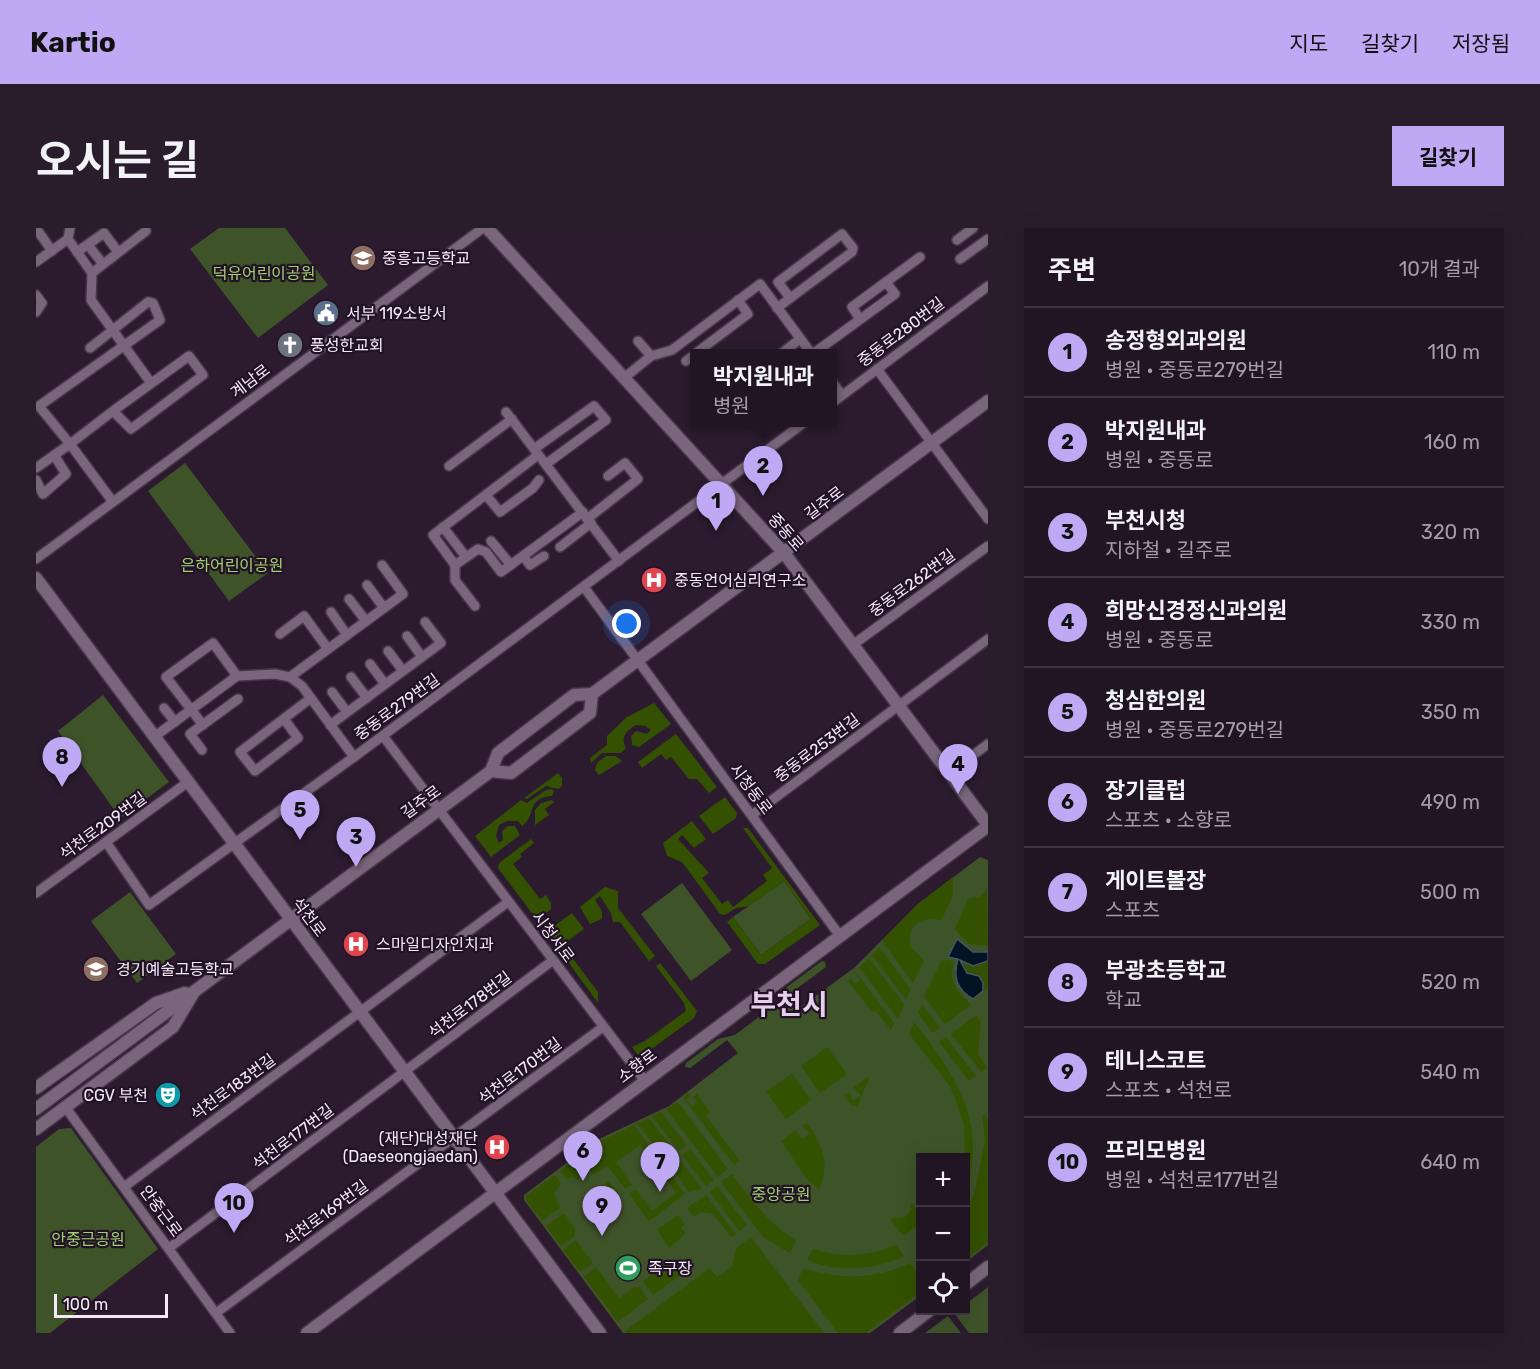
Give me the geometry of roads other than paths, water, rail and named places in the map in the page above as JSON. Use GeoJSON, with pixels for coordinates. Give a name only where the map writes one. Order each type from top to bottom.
{"type":"FeatureCollection","features":[{"type":"Feature","properties":{"kind":"street"},"geometry":{"type":"LineString","coordinates":[[36,228],[52,251]]}},
{"type":"Feature","properties":{"kind":"street"},"geometry":{"type":"LineString","coordinates":[[36,262],[68,239],[70,228]]}},
{"type":"Feature","properties":{"kind":"street","name":"중동로"},"geometry":{"type":"LineString","coordinates":[[485,228],[784,553],[988,825]]}},
{"type":"Feature","properties":{"kind":"street","name":"계남로"},"geometry":{"type":"LineString","coordinates":[[36,559],[485,228]]}},
{"type":"Feature","properties":{"kind":"street"},"geometry":{"type":"LineString","coordinates":[[957,240],[975,228],[987,240],[960,259]]}},
{"type":"Feature","properties":{"kind":"street"},"geometry":{"type":"LineString","coordinates":[[92,273],[146,231]]}},
{"type":"Feature","properties":{"kind":"street"},"geometry":{"type":"LineString","coordinates":[[77,252],[104,233],[118,252]]}},
{"type":"Feature","properties":{"kind":"street"},"geometry":{"type":"LineString","coordinates":[[777,308],[852,252],[853,248],[842,234],[778,282],[790,298]]}},
{"type":"Feature","properties":{"kind":"street"},"geometry":{"type":"LineString","coordinates":[[68,239],[92,273],[91,300],[111,331],[151,383]]}},
{"type":"Feature","properties":{"kind":"street"},"geometry":{"type":"LineString","coordinates":[[88,245],[103,264]]}},
{"type":"Feature","properties":{"kind":"street"},"geometry":{"type":"LineString","coordinates":[[860,319],[852,307],[920,257]]}},
{"type":"Feature","properties":{"kind":"street"},"geometry":{"type":"LineString","coordinates":[[819,349],[895,294],[886,282]]}},
{"type":"Feature","properties":{"kind":"street"},"geometry":{"type":"LineString","coordinates":[[624,378],[651,356],[672,350],[760,284],[808,349]]}},
{"type":"Feature","properties":{"kind":"street","name":"중동로280번길"},"geometry":{"type":"LineString","coordinates":[[837,399],[988,286]]}},
{"type":"Feature","properties":{"kind":"street"},"geometry":{"type":"LineString","coordinates":[[36,295],[42,303],[36,312]]}},
{"type":"Feature","properties":{"kind":"street"},"geometry":{"type":"LineString","coordinates":[[701,349],[748,314],[738,300]]}},
{"type":"Feature","properties":{"kind":"street"},"geometry":{"type":"LineString","coordinates":[[90,348],[148,302],[153,303],[160,320],[37,404],[113,502]]}},
{"type":"Feature","properties":{"kind":"street"},"geometry":{"type":"LineString","coordinates":[[791,349],[800,339]]}},
{"type":"Feature","properties":{"kind":"street"},"geometry":{"type":"LineString","coordinates":[[638,341],[651,356]]}},
{"type":"Feature","properties":{"kind":"street"},"geometry":{"type":"LineString","coordinates":[[36,468],[70,444],[113,411],[189,356],[203,375],[131,429],[113,411]]}},
{"type":"Feature","properties":{"kind":"street"},"geometry":{"type":"LineString","coordinates":[[877,369],[988,519]]}},
{"type":"Feature","properties":{"kind":"street"},"geometry":{"type":"LineString","coordinates":[[837,388],[842,395]]}},
{"type":"Feature","properties":{"kind":"street","name":"길주로"},"geometry":{"type":"LineString","coordinates":[[36,1109],[147,1024],[491,771],[498,753],[574,695],[592,694],[988,401]]}},
{"type":"Feature","properties":{"kind":"street"},"geometry":{"type":"LineString","coordinates":[[475,606],[455,580],[455,565],[433,535],[486,495],[594,406],[606,420],[546,464]]}},
{"type":"Feature","properties":{"kind":"street"},"geometry":{"type":"LineString","coordinates":[[449,466],[509,416],[620,561]]}},
{"type":"Feature","properties":{"kind":"street"},"geometry":{"type":"LineString","coordinates":[[722,485],[800,427]]}},
{"type":"Feature","properties":{"kind":"street"},"geometry":{"type":"LineString","coordinates":[[36,480],[43,494],[66,474],[54,455]]}},
{"type":"Feature","properties":{"kind":"street"},"geometry":{"type":"LineString","coordinates":[[455,565],[478,549],[486,552],[501,572],[523,556],[587,518],[638,479],[625,463],[608,476]]}},
{"type":"Feature","properties":{"kind":"street"},"geometry":{"type":"LineString","coordinates":[[486,495],[500,512],[538,485],[539,480]]}},
{"type":"Feature","properties":{"kind":"street","name":"중동로279번길"},"geometry":{"type":"LineString","coordinates":[[106,842],[149,905],[383,736],[722,485]]}},
{"type":"Feature","properties":{"kind":"street"},"geometry":{"type":"LineString","coordinates":[[560,547],[587,518]]}},
{"type":"Feature","properties":{"kind":"street"},"geometry":{"type":"LineString","coordinates":[[443,527],[466,557]]}},
{"type":"Feature","properties":{"kind":"street"},"geometry":{"type":"LineString","coordinates":[[491,541],[512,565]]}},
{"type":"Feature","properties":{"kind":"street","name":"중동로262번길"},"geometry":{"type":"LineString","coordinates":[[854,644],[988,546]]}},
{"type":"Feature","properties":{"kind":"street"},"geometry":{"type":"LineString","coordinates":[[523,556],[530,565],[544,556]]}},
{"type":"Feature","properties":{"kind":"street"},"geometry":{"type":"LineString","coordinates":[[290,677],[403,594],[382,565]]}},
{"type":"Feature","properties":{"kind":"street","name":"석천로"},"geometry":{"type":"LineString","coordinates":[[36,578],[600,1333]]}},
{"type":"Feature","properties":{"kind":"street"},"geometry":{"type":"LineString","coordinates":[[367,585],[384,608]]}},
{"type":"Feature","properties":{"kind":"street","name":"시청동로"},"geometry":{"type":"LineString","coordinates":[[584,587],[840,936]]}},
{"type":"Feature","properties":{"kind":"street"},"geometry":{"type":"LineString","coordinates":[[350,599],[366,621]]}},
{"type":"Feature","properties":{"kind":"street"},"geometry":{"type":"LineString","coordinates":[[331,612],[347,635]]}},
{"type":"Feature","properties":{"kind":"street"},"geometry":{"type":"LineString","coordinates":[[280,634],[304,616],[328,649]]}},
{"type":"Feature","properties":{"kind":"street"},"geometry":{"type":"LineString","coordinates":[[330,725],[441,643],[425,622]]}},
{"type":"Feature","properties":{"kind":"street"},"geometry":{"type":"LineString","coordinates":[[406,636],[422,657]]}},
{"type":"Feature","properties":{"kind":"street","name":"중동로253번길"},"geometry":{"type":"LineString","coordinates":[[752,815],[988,639]]}},
{"type":"Feature","properties":{"kind":"street"},"geometry":{"type":"LineString","coordinates":[[203,725],[166,677],[213,643],[237,676]]}},
{"type":"Feature","properties":{"kind":"street"},"geometry":{"type":"LineString","coordinates":[[388,651],[403,671]]}},
{"type":"Feature","properties":{"kind":"street"},"geometry":{"type":"LineString","coordinates":[[370,664],[385,684]]}},
{"type":"Feature","properties":{"kind":"street"},"geometry":{"type":"LineString","coordinates":[[154,737],[237,676],[275,674],[290,677],[311,698],[354,757]]}},
{"type":"Feature","properties":{"kind":"street"},"geometry":{"type":"LineString","coordinates":[[351,677],[367,698]]}},
{"type":"Feature","properties":{"kind":"street"},"geometry":{"type":"LineString","coordinates":[[332,692],[347,712]]}},
{"type":"Feature","properties":{"kind":"street","name":"길주로"},"geometry":{"type":"LineString","coordinates":[[491,771],[511,772],[560,736],[590,713],[592,694]]}},
{"type":"Feature","properties":{"kind":"street"},"geometry":{"type":"LineString","coordinates":[[284,719],[298,738],[255,771],[240,752],[311,698]]}},
{"type":"Feature","properties":{"kind":"street"},"geometry":{"type":"LineString","coordinates":[[202,750],[190,734],[238,699]]}},
{"type":"Feature","properties":{"kind":"street"},"geometry":{"type":"LineString","coordinates":[[164,708],[174,722]]}},
{"type":"Feature","properties":{"kind":"street","name":"시청서로"},"geometry":{"type":"LineString","coordinates":[[383,736],[645,1081]]}},
{"type":"Feature","properties":{"kind":"street"},"geometry":{"type":"LineString","coordinates":[[949,773],[988,744]]}},
{"type":"Feature","properties":{"kind":"street","name":"석천로209번길"},"geometry":{"type":"LineString","coordinates":[[36,893],[188,783]]}},
{"type":"Feature","properties":{"kind":"street","name":"소향로"},"geometry":{"type":"LineString","coordinates":[[307,1333],[988,825]]}},
{"type":"Feature","properties":{"kind":"street","name":"석천로183번길"},"geometry":{"type":"LineString","coordinates":[[124,1187],[360,1012],[476,920],[508,902]]}},
{"type":"Feature","properties":{"kind":"street","name":"석천로178번길"},"geometry":{"type":"LineString","coordinates":[[405,1072],[552,961]]}},
{"type":"Feature","properties":{"kind":"street","name":"길주로"},"geometry":{"type":"LineString","coordinates":[[38,1082],[156,1003],[197,988]]}},
{"type":"Feature","properties":{"kind":"street","name":"길주로"},"geometry":{"type":"LineString","coordinates":[[36,1129],[174,1027],[197,988]]}},
{"type":"Feature","properties":{"kind":"street","name":"석천로170번길"},"geometry":{"type":"LineString","coordinates":[[454,1138],[603,1027]]}},
{"type":"Feature","properties":{"kind":"street","name":"석천로177번길"},"geometry":{"type":"LineString","coordinates":[[169,1248],[405,1072]]}},
{"type":"Feature","properties":{"kind":"street","name":"안중근로"},"geometry":{"type":"LineString","coordinates":[[66,1108],[230,1333]]}},
{"type":"Feature","properties":{"kind":"street","name":"석천로169번길"},"geometry":{"type":"LineString","coordinates":[[216,1313],[454,1138]]}},
{"type":"Feature","properties":{"kind":"street"},"geometry":{"type":"LineString","coordinates":[[970,1281],[988,1267]]}},
{"type":"Feature","properties":{"kind":"street"},"geometry":{"type":"LineString","coordinates":[[900,1333],[925,1315]]}},
{"type":"Feature","properties":{"kind":"water"},"geometry":{"type":"Polygon","coordinates":[[[957,939],[973,952],[988,952],[988,961],[973,966],[960,960],[967,973],[979,976],[983,983],[983,991],[973,999],[957,982],[958,959],[948,957],[957,939]]]}},
{"type":"Feature","properties":{"kind":"place","name":"중흥고등학교"},"geometry":{"type":"Point","coordinates":[363,258]}},
{"type":"Feature","properties":{"kind":"place","name":"서부 119소방서"},"geometry":{"type":"Point","coordinates":[326,313]}},
{"type":"Feature","properties":{"kind":"place","name":"풍성한교회"},"geometry":{"type":"Point","coordinates":[290,345]}},
{"type":"Feature","properties":{"kind":"place","name":"박지원내과"},"geometry":{"type":"Point","coordinates":[763,496]}},
{"type":"Feature","properties":{"kind":"place","name":"송정형외과의원"},"geometry":{"type":"Point","coordinates":[716,531]}},
{"type":"Feature","properties":{"kind":"place","name":"중동언어심리연구소"},"geometry":{"type":"Point","coordinates":[654,580]}},
{"type":"Feature","properties":{"kind":"place","name":"부광초등학교"},"geometry":{"type":"Point","coordinates":[62,787]}},
{"type":"Feature","properties":{"kind":"place","name":"희망신경정신과의원"},"geometry":{"type":"Point","coordinates":[958,794]}},
{"type":"Feature","properties":{"kind":"place","name":"청심한의원"},"geometry":{"type":"Point","coordinates":[300,840]}},
{"type":"Feature","properties":{"kind":"place","name":"부천시청"},"geometry":{"type":"Point","coordinates":[356,867]}},
{"type":"Feature","properties":{"kind":"place","name":"스마일디자인치과"},"geometry":{"type":"Point","coordinates":[356,944]}},
{"type":"Feature","properties":{"kind":"place","name":"경기예술고등학교"},"geometry":{"type":"Point","coordinates":[96,969]}},
{"type":"Feature","properties":{"kind":"place","name":"CGV 부천"},"geometry":{"type":"Point","coordinates":[168,1095]}},
{"type":"Feature","properties":{"kind":"place","name":"(재단)대성재단 (Daeseongjaedan)"},"geometry":{"type":"Point","coordinates":[497,1147]}},
{"type":"Feature","properties":{"kind":"place","name":"장기클럽"},"geometry":{"type":"Point","coordinates":[583,1181]}},
{"type":"Feature","properties":{"kind":"place","name":"게이트볼장"},"geometry":{"type":"Point","coordinates":[660,1192]}},
{"type":"Feature","properties":{"kind":"place","name":"프리모병원"},"geometry":{"type":"Point","coordinates":[234,1233]}},
{"type":"Feature","properties":{"kind":"place","name":"테니스코트"},"geometry":{"type":"Point","coordinates":[602,1236]}},
{"type":"Feature","properties":{"kind":"place","name":"족구장"},"geometry":{"type":"Point","coordinates":[628,1268]}},
{"type":"Feature","properties":{"kind":"district","name":"부천시"},"geometry":{"type":"Point","coordinates":[789,1004]}},
{"type":"Feature","properties":{"kind":"park label","name":"덕유어린이공원"},"geometry":{"type":"Point","coordinates":[264,273]}},
{"type":"Feature","properties":{"kind":"park label","name":"은하어린이공원"},"geometry":{"type":"Point","coordinates":[232,565]}},
{"type":"Feature","properties":{"kind":"park label","name":"중앙공원"},"geometry":{"type":"Point","coordinates":[781,1194]}},
{"type":"Feature","properties":{"kind":"park label","name":"안중근공원"},"geometry":{"type":"Point","coordinates":[88,1239]}}]}
